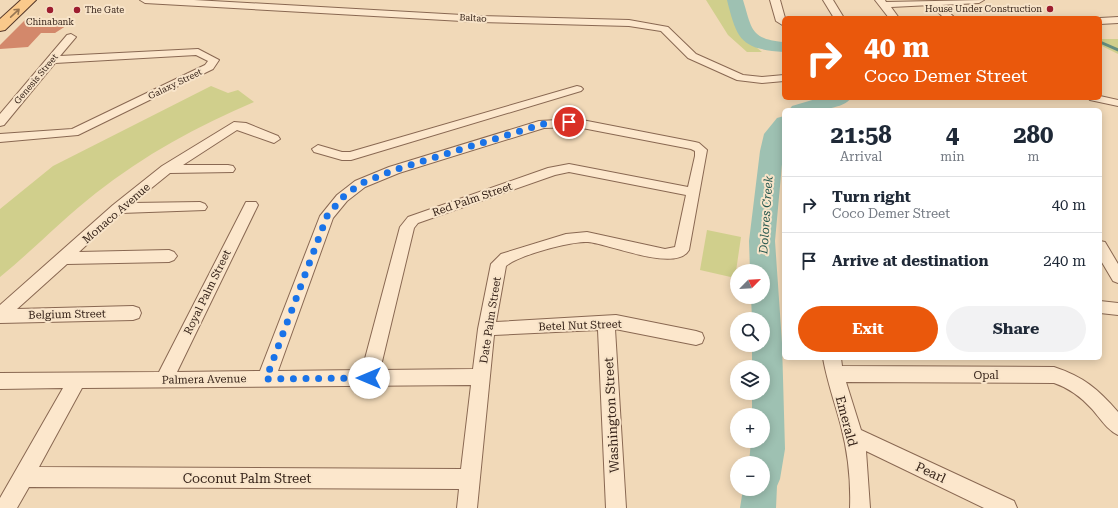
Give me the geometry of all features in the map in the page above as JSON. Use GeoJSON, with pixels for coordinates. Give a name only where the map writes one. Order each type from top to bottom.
{"type":"FeatureCollection","features":[{"type":"Feature","properties":{"kind":"main road"},"geometry":{"type":"LineString","coordinates":[[0,12],[13,0]]}},
{"type":"Feature","properties":{"kind":"main road"},"geometry":{"type":"LineString","coordinates":[[0,28],[29,0]]}},
{"type":"Feature","properties":{"kind":"street","name":"Baltao"},"geometry":{"type":"LineString","coordinates":[[145,0],[480,19],[629,23],[648,25],[664,29],[692,56],[735,76],[762,80],[782,78]]}},
{"type":"Feature","properties":{"kind":"street"},"geometry":{"type":"LineString","coordinates":[[775,0],[782,22]]}},
{"type":"Feature","properties":{"kind":"street"},"geometry":{"type":"LineString","coordinates":[[828,0],[838,16]]}},
{"type":"Feature","properties":{"kind":"street"},"geometry":{"type":"LineString","coordinates":[[882,3],[979,0]]}},
{"type":"Feature","properties":{"kind":"street"},"geometry":{"type":"LineString","coordinates":[[933,1],[948,16]]}},
{"type":"Feature","properties":{"kind":"street"},"geometry":{"type":"LineString","coordinates":[[882,3],[892,16]]}},
{"type":"Feature","properties":{"kind":"street"},"geometry":{"type":"LineString","coordinates":[[1102,22],[1118,20]]}},
{"type":"Feature","properties":{"kind":"street","name":"Genesis Street"},"geometry":{"type":"LineString","coordinates":[[0,122],[71,37]]}},
{"type":"Feature","properties":{"kind":"street","name":"Galaxy Street"},"geometry":{"type":"LineString","coordinates":[[0,138],[74,132],[209,67],[214,60],[196,52],[52,60]]}},
{"type":"Feature","properties":{"kind":"street"},"geometry":{"type":"LineString","coordinates":[[318,149],[342,156],[351,156],[577,89]]}},
{"type":"Feature","properties":{"kind":"street"},"geometry":{"type":"LineString","coordinates":[[1102,99],[1118,102]]}},
{"type":"Feature","properties":{"kind":"street","name":"Date Palm Street"},"geometry":{"type":"LineString","coordinates":[[448,154],[543,124],[560,122],[577,123],[695,146],[701,150],[682,250],[676,254],[665,254],[587,237],[576,237],[506,258],[499,264],[486,329],[467,508]]}},
{"type":"Feature","properties":{"kind":"street","name":"Monaco Avenue"},"geometry":{"type":"LineString","coordinates":[[0,316],[118,208],[167,169],[234,126],[242,126],[274,139]]}},
{"type":"Feature","properties":{"kind":"street"},"geometry":{"type":"LineString","coordinates":[[266,379],[327,216],[342,198],[360,184],[394,170],[448,154],[436,131]]}},
{"type":"Feature","properties":{"kind":"street","name":"Red Palm Street"},"geometry":{"type":"LineString","coordinates":[[369,378],[407,227],[413,220],[546,174],[569,168],[693,192]]}},
{"type":"Feature","properties":{"kind":"street"},"geometry":{"type":"LineString","coordinates":[[167,169],[228,169]]}},
{"type":"Feature","properties":{"kind":"street","name":"Royal Palm Street"},"geometry":{"type":"LineString","coordinates":[[164,380],[251,204]]}},
{"type":"Feature","properties":{"kind":"street"},"geometry":{"type":"LineString","coordinates":[[118,208],[200,207]]}},
{"type":"Feature","properties":{"kind":"street"},"geometry":{"type":"LineString","coordinates":[[1102,249],[1118,276]]}},
{"type":"Feature","properties":{"kind":"street"},"geometry":{"type":"LineString","coordinates":[[64,258],[169,256]]}},
{"type":"Feature","properties":{"kind":"street"},"geometry":{"type":"LineString","coordinates":[[1102,308],[1118,309]]}},
{"type":"Feature","properties":{"kind":"street","name":"Belgium Street"},"geometry":{"type":"LineString","coordinates":[[0,316],[133,313]]}},
{"type":"Feature","properties":{"kind":"street","name":"Washington Street"},"geometry":{"type":"LineString","coordinates":[[606,322],[616,508]]}},
{"type":"Feature","properties":{"kind":"street","name":"Betel Nut Street"},"geometry":{"type":"LineString","coordinates":[[486,329],[616,322],[696,338]]}},
{"type":"Feature","properties":{"kind":"street","name":"Opal"},"geometry":{"type":"LineString","coordinates":[[833,366],[1054,376],[1070,380],[1083,388],[1118,426]]}},
{"type":"Feature","properties":{"kind":"street","name":"Emerald"},"geometry":{"type":"LineString","coordinates":[[833,366],[854,436],[860,508]]}},
{"type":"Feature","properties":{"kind":"street","name":"Palmera Avenue"},"geometry":{"type":"LineString","coordinates":[[0,382],[481,376]]}},
{"type":"Feature","properties":{"kind":"street"},"geometry":{"type":"LineString","coordinates":[[6,508],[77,380]]}},
{"type":"Feature","properties":{"kind":"street","name":"Pearl"},"geometry":{"type":"LineString","coordinates":[[854,436],[1008,508]]}},
{"type":"Feature","properties":{"kind":"street","name":"Coconut Palm Street"},"geometry":{"type":"LineString","coordinates":[[23,477],[470,479]]}},
{"type":"Feature","properties":{"kind":"shaded area"},"geometry":{"type":"Polygon","coordinates":[[[706,0],[728,0],[743,36],[762,52],[747,52],[728,35],[706,0]]]}},
{"type":"Feature","properties":{"kind":"shaded area"},"geometry":{"type":"Polygon","coordinates":[[[1102,39],[1118,39],[1118,54],[1102,46],[1102,39]]]}},
{"type":"Feature","properties":{"kind":"shaded area"},"geometry":{"type":"Polygon","coordinates":[[[211,86],[228,93],[238,90],[254,102],[212,121],[172,142],[114,179],[84,203],[0,277],[0,209],[53,166],[211,86]]]}},
{"type":"Feature","properties":{"kind":"shaded area"},"geometry":{"type":"Polygon","coordinates":[[[707,230],[741,237],[737,264],[730,264],[730,277],[700,270],[707,230]]]}},
{"type":"Feature","properties":{"kind":"building"},"geometry":{"type":"Polygon","coordinates":[[[28,17],[69,24],[55,33],[41,33],[28,47],[0,49],[0,45],[28,17]]]}},
{"type":"Feature","properties":{"kind":"waterway","name":"Dolores Creek"},"geometry":{"type":"LineString","coordinates":[[735,0],[744,30],[753,41],[760,44],[782,47]]}},
{"type":"Feature","properties":{"kind":"waterway"},"geometry":{"type":"LineString","coordinates":[[1102,43],[1118,50]]}},
{"type":"Feature","properties":{"kind":"waterway","name":"Dolores Creek"},"geometry":{"type":"LineString","coordinates":[[806,108],[834,100]]}},
{"type":"Feature","properties":{"kind":"waterway","name":"Dolores Creek"},"geometry":{"type":"LineString","coordinates":[[767,456],[767,343],[762,241],[771,151],[775,134],[782,125]]}},
{"type":"Feature","properties":{"kind":"waterway","name":"Dolores Creek"},"geometry":{"type":"LineString","coordinates":[[758,508],[760,496]]}},
{"type":"Feature","properties":{"kind":"place","name":"House Under Construction"},"geometry":{"type":"Point","coordinates":[1050,9]}},
{"type":"Feature","properties":{"kind":"place","name":"Chinabank"},"geometry":{"type":"Point","coordinates":[50,10]}},
{"type":"Feature","properties":{"kind":"place","name":"The Gate"},"geometry":{"type":"Point","coordinates":[77,10]}},
{"type":"Feature","properties":{"kind":"route"},"geometry":{"type":"LineString","coordinates":[[369,378],[266,379],[327,216],[342,198],[360,184],[394,170],[543,124],[569,122]]}}]}
